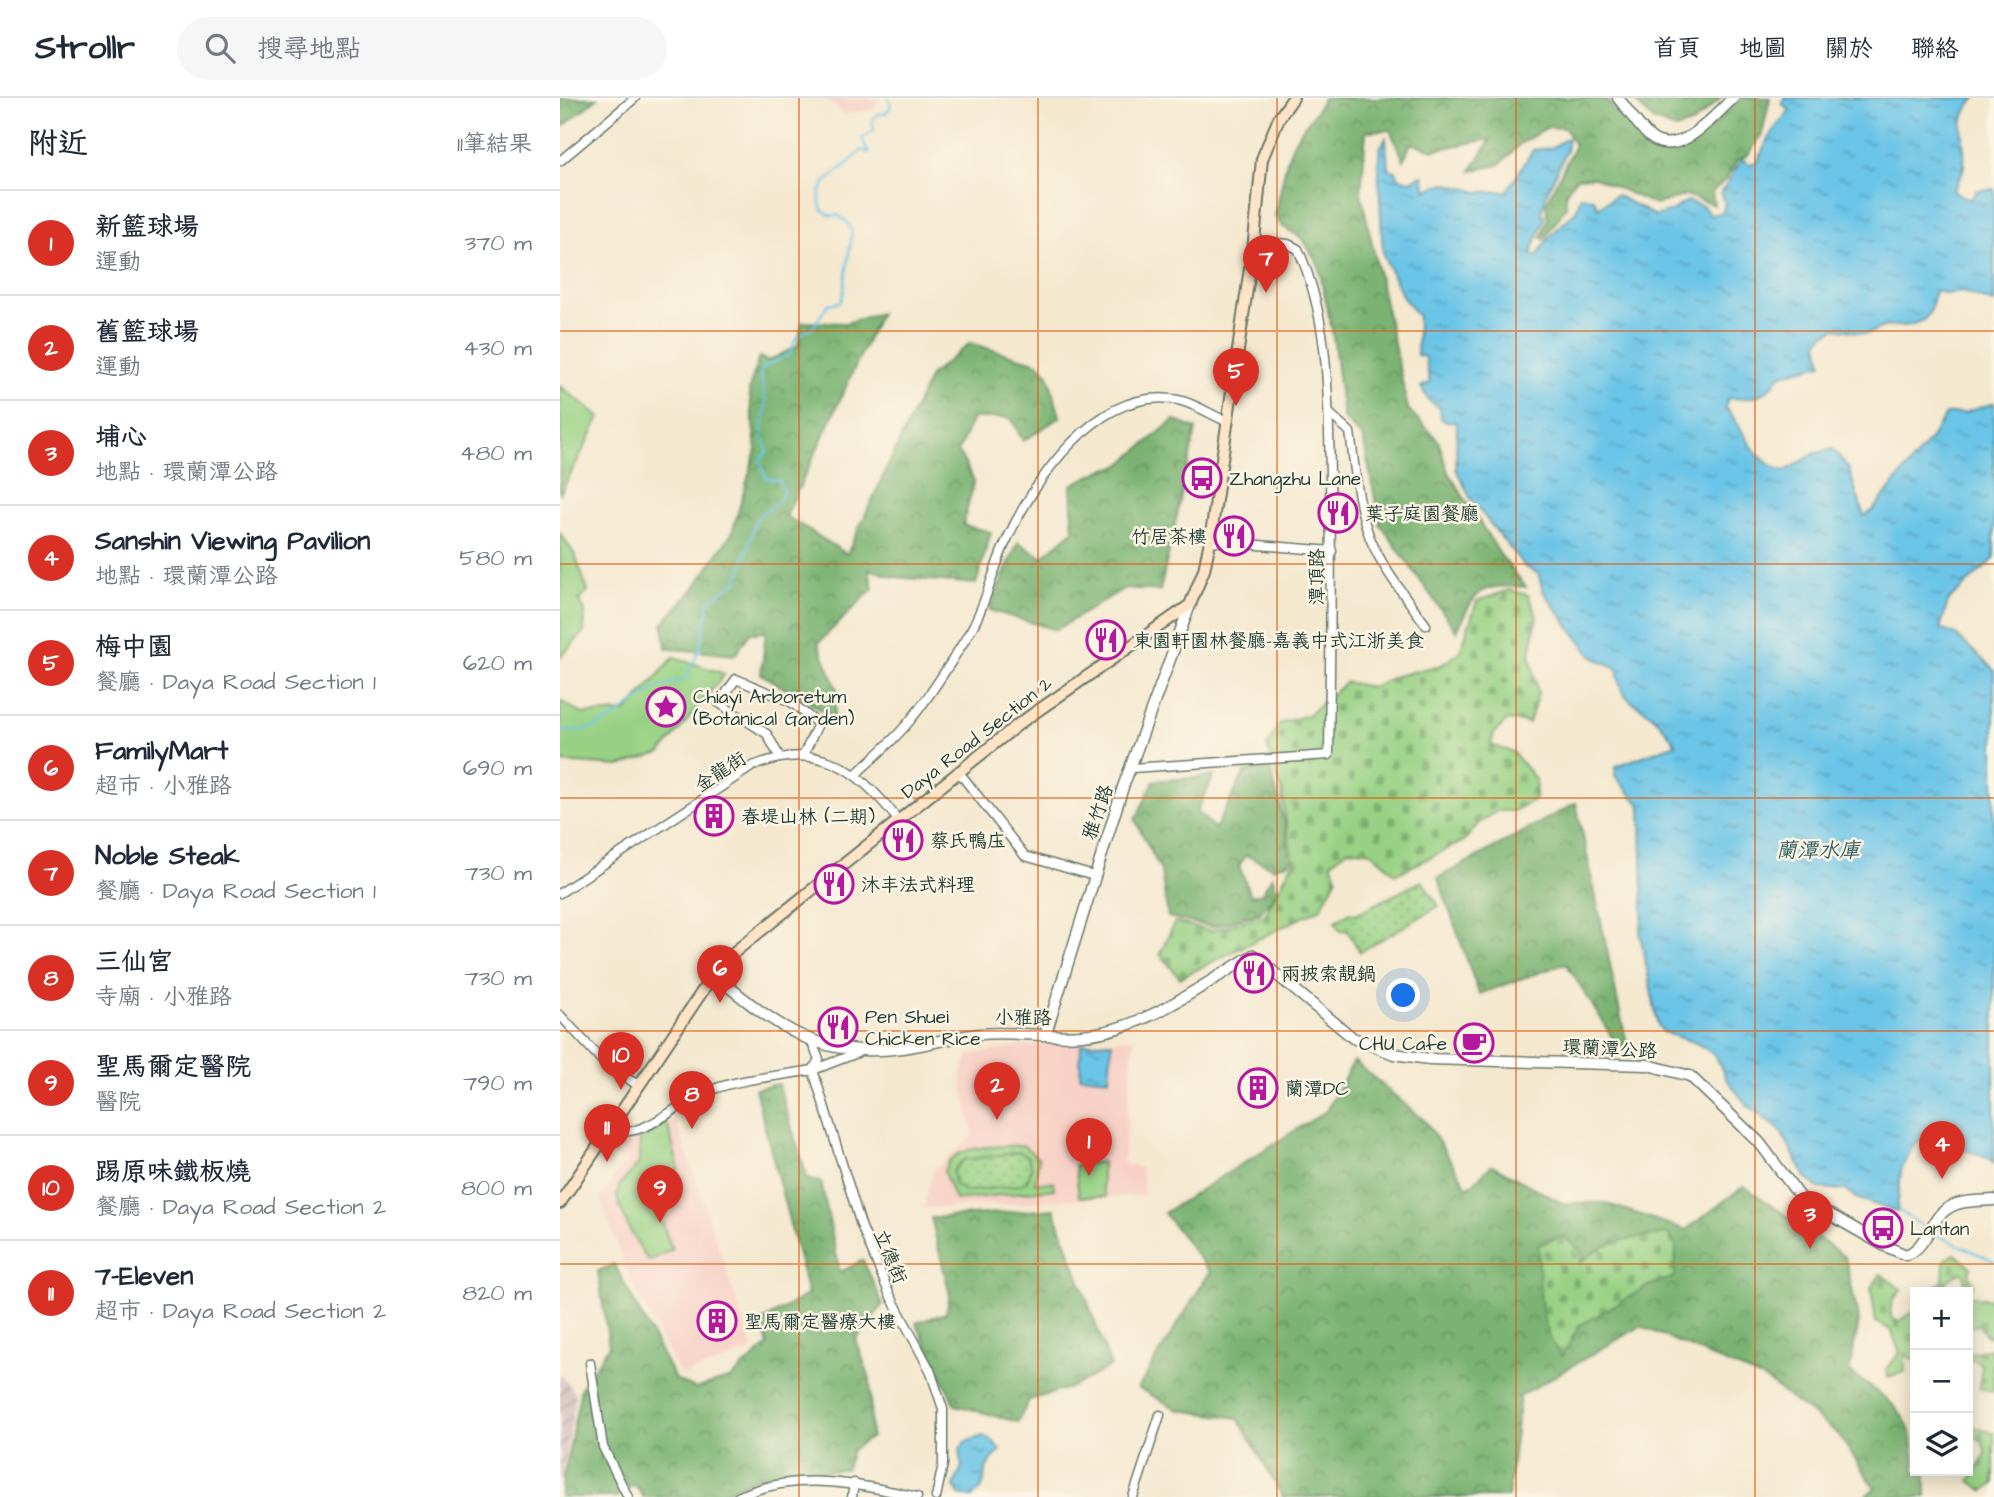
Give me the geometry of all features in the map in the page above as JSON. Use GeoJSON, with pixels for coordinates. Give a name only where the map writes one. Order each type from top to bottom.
{"type":"FeatureCollection","features":[{"type":"Feature","properties":{"kind":"main road"},"geometry":{"type":"LineString","coordinates":[[1190,605],[1204,570],[1210,541],[1254,241],[1262,159],[1279,118],[1293,98]]}},
{"type":"Feature","properties":{"kind":"main road","name":"Daya Road Section 2"},"geometry":{"type":"LineString","coordinates":[[560,1203],[563,1190],[609,1131],[713,974],[769,921],[958,771],[1064,691],[1190,605]]}},
{"type":"Feature","properties":{"kind":"street"},"geometry":{"type":"LineString","coordinates":[[560,161],[635,98]]}},
{"type":"Feature","properties":{"kind":"street"},"geometry":{"type":"LineString","coordinates":[[1618,98],[1648,135],[1662,143],[1671,144],[1698,131],[1733,98]]}},
{"type":"Feature","properties":{"kind":"street","name":"潭頂路"},"geometry":{"type":"LineString","coordinates":[[1132,768],[1329,755],[1332,551],[1330,383],[1325,349],[1298,249],[1288,244],[1254,241]]}},
{"type":"Feature","properties":{"kind":"street"},"geometry":{"type":"LineString","coordinates":[[856,774],[914,717],[973,627],[1004,546],[1031,492],[1082,433],[1101,417],[1125,403],[1155,398],[1180,400],[1226,421]]}},
{"type":"Feature","properties":{"kind":"street"},"geometry":{"type":"LineString","coordinates":[[1329,413],[1350,432],[1357,491],[1370,537],[1384,566],[1426,625]]}},
{"type":"Feature","properties":{"kind":"street"},"geometry":{"type":"LineString","coordinates":[[1210,541],[1332,551]]}},
{"type":"Feature","properties":{"kind":"street","name":"雅竹路"},"geometry":{"type":"LineString","coordinates":[[1046,1033],[1094,876],[1190,605]]}},
{"type":"Feature","properties":{"kind":"street"},"geometry":{"type":"LineString","coordinates":[[779,756],[767,734],[719,703],[736,679],[791,702],[818,724],[803,756]]}},
{"type":"Feature","properties":{"kind":"street","name":"金龍街"},"geometry":{"type":"LineString","coordinates":[[560,893],[753,766],[779,756],[803,756],[836,762],[856,774],[898,820]]}},
{"type":"Feature","properties":{"kind":"street"},"geometry":{"type":"LineString","coordinates":[[958,771],[1025,856],[1094,876]]}},
{"type":"Feature","properties":{"kind":"street","name":"小雅路"},"geometry":{"type":"LineString","coordinates":[[713,974],[762,1014],[812,1043],[857,1053],[904,1048],[980,1034],[1046,1033],[1080,1036],[1122,1029],[1253,955]]}},
{"type":"Feature","properties":{"kind":"street","name":"環蘭潭公路"},"geometry":{"type":"LineString","coordinates":[[1253,955],[1353,1038],[1394,1054],[1429,1059],[1647,1065],[1690,1076],[1759,1142],[1801,1198],[1885,1246],[1906,1255],[1924,1241],[1935,1220],[1949,1207],[1994,1200]]}},
{"type":"Feature","properties":{"kind":"street"},"geometry":{"type":"LineString","coordinates":[[560,1015],[607,1066],[638,1085]]}},
{"type":"Feature","properties":{"kind":"street","name":"立德街"},"geometry":{"type":"LineString","coordinates":[[812,1043],[819,1059],[813,1070],[861,1226],[889,1293],[930,1370],[943,1409],[943,1464],[936,1497]]}},
{"type":"Feature","properties":{"kind":"street"},"geometry":{"type":"LineString","coordinates":[[609,1131],[628,1134],[646,1128],[711,1090],[813,1070],[857,1053]]}},
{"type":"Feature","properties":{"kind":"street"},"geometry":{"type":"LineString","coordinates":[[590,1363],[603,1447],[628,1497]]}},
{"type":"Feature","properties":{"kind":"street"},"geometry":{"type":"LineString","coordinates":[[1133,1497],[1160,1415]]}},
{"type":"Feature","properties":{"kind":"street"},"geometry":{"type":"LineString","coordinates":[[738,1497],[808,1480],[853,1483],[917,1497]]}},
{"type":"Feature","properties":{"kind":"street"},"geometry":{"type":"LineString","coordinates":[[852,1497],[853,1483]]}},
{"type":"Feature","properties":{"kind":"shaded area"},"geometry":{"type":"Polygon","coordinates":[[[824,98],[879,98],[874,110],[844,114],[824,98]]]}},
{"type":"Feature","properties":{"kind":"shaded area"},"geometry":{"type":"Polygon","coordinates":[[[1134,1038],[1123,1163],[1141,1168],[1144,1195],[923,1209],[933,1171],[973,1135],[961,1075],[969,1055],[1018,1047],[1134,1038]]]}},
{"type":"Feature","properties":{"kind":"shaded area"},"geometry":{"type":"Polygon","coordinates":[[[675,1119],[753,1350],[681,1376],[631,1282],[600,1198],[627,1160],[620,1146],[675,1119]]]}},
{"type":"Feature","properties":{"kind":"shaded area"},"geometry":{"type":"Polygon","coordinates":[[[560,1374],[576,1394],[562,1480],[560,1479],[560,1374]]]}},
{"type":"Feature","properties":{"kind":"green space"},"geometry":{"type":"Polygon","coordinates":[[[560,98],[597,98],[560,129],[560,98]]]}},
{"type":"Feature","properties":{"kind":"green space"},"geometry":{"type":"Polygon","coordinates":[[[1323,98],[1605,98],[1646,144],[1666,154],[1694,143],[1741,98],[1770,98],[1762,135],[1748,155],[1737,160],[1726,179],[1712,192],[1714,205],[1686,195],[1655,205],[1594,177],[1576,178],[1566,192],[1566,207],[1544,239],[1541,237],[1548,219],[1546,203],[1575,145],[1565,128],[1548,127],[1520,144],[1499,165],[1471,171],[1491,139],[1433,150],[1411,143],[1404,160],[1390,130],[1366,131],[1361,193],[1408,409],[1438,440],[1448,472],[1501,556],[1526,587],[1498,587],[1481,593],[1469,607],[1457,632],[1380,524],[1363,438],[1343,418],[1333,335],[1318,264],[1303,239],[1282,226],[1275,216],[1284,170],[1293,144],[1323,98]]]}},
{"type":"Feature","properties":{"kind":"green space"},"geometry":{"type":"Polygon","coordinates":[[[1631,98],[1721,98],[1693,123],[1676,129],[1654,121],[1631,98]]]}},
{"type":"Feature","properties":{"kind":"green space"},"geometry":{"type":"Polygon","coordinates":[[[880,313],[786,516],[847,554],[930,376],[970,343],[1038,363],[1048,374],[1060,417],[1023,441],[1011,418],[973,418],[958,451],[974,481],[963,525],[991,532],[976,584],[894,577],[869,569],[873,589],[818,643],[837,689],[834,718],[761,674],[766,632],[750,633],[735,655],[666,648],[663,623],[692,591],[732,533],[756,450],[749,389],[759,357],[768,361],[798,346],[802,322],[846,323],[880,313]]]}},
{"type":"Feature","properties":{"kind":"green space"},"geometry":{"type":"Polygon","coordinates":[[[560,386],[600,417],[560,494],[560,386]]]}},
{"type":"Feature","properties":{"kind":"green space"},"geometry":{"type":"Polygon","coordinates":[[[1174,420],[1196,429],[1160,591],[1125,588],[1056,630],[989,610],[1018,542],[1042,557],[1073,531],[1071,485],[1102,470],[1119,466],[1174,420]]]}},
{"type":"Feature","properties":{"kind":"green space"},"geometry":{"type":"Polygon","coordinates":[[[560,533],[575,555],[588,591],[579,600],[585,612],[584,632],[560,658],[560,533]]]}},
{"type":"Feature","properties":{"kind":"green space"},"geometry":{"type":"Polygon","coordinates":[[[1509,590],[1528,595],[1537,617],[1530,653],[1538,693],[1529,723],[1508,720],[1494,733],[1491,745],[1513,752],[1536,780],[1535,799],[1514,811],[1497,811],[1478,824],[1464,841],[1396,874],[1371,852],[1349,849],[1331,863],[1337,877],[1321,908],[1180,978],[1160,954],[1175,922],[1210,931],[1265,915],[1293,862],[1280,784],[1267,746],[1280,723],[1308,715],[1346,682],[1372,687],[1396,676],[1441,665],[1460,652],[1477,601],[1509,590]]]}},
{"type":"Feature","properties":{"kind":"green space","name":"Chiayi Arboretum (Botanical Garden)"},"geometry":{"type":"Polygon","coordinates":[[[674,657],[725,674],[661,753],[620,766],[560,762],[560,701],[583,714],[626,712],[674,657]]]}},
{"type":"Feature","properties":{"kind":"green space"},"geometry":{"type":"Polygon","coordinates":[[[1270,768],[1285,824],[1290,862],[1273,868],[1246,855],[1239,866],[1251,896],[1262,893],[1272,876],[1278,891],[1260,913],[1211,927],[1168,917],[1161,871],[1135,820],[1154,781],[1214,776],[1197,811],[1215,829],[1245,772],[1270,768]]]}},
{"type":"Feature","properties":{"kind":"green space"},"geometry":{"type":"Polygon","coordinates":[[[1576,803],[1628,1047],[1617,1045],[1566,963],[1479,994],[1438,878],[1576,803]]]}},
{"type":"Feature","properties":{"kind":"green space"},"geometry":{"type":"Polygon","coordinates":[[[1422,881],[1439,906],[1360,952],[1347,930],[1340,931],[1335,921],[1350,912],[1356,914],[1422,881]]]}},
{"type":"Feature","properties":{"kind":"green space"},"geometry":{"type":"Polygon","coordinates":[[[1354,1061],[1426,1122],[1468,1188],[1492,1165],[1562,1203],[1605,1203],[1686,1230],[1744,1186],[1845,1257],[1859,1321],[1849,1371],[1889,1401],[1906,1422],[1910,1432],[1910,1476],[1926,1476],[1926,1497],[1864,1497],[1875,1488],[1837,1433],[1766,1380],[1641,1326],[1520,1396],[1508,1497],[1283,1497],[1238,1418],[1179,1410],[1138,1388],[1210,1272],[1164,1213],[1326,1111],[1354,1061]]]}},
{"type":"Feature","properties":{"kind":"green space"},"geometry":{"type":"Polygon","coordinates":[[[778,1084],[808,1180],[821,1182],[840,1272],[863,1260],[883,1304],[856,1340],[870,1379],[871,1437],[852,1450],[846,1469],[756,1478],[715,1497],[643,1497],[634,1484],[616,1497],[560,1497],[581,1388],[609,1346],[598,1271],[614,1264],[675,1379],[695,1389],[731,1378],[768,1345],[761,1322],[808,1294],[755,1089],[778,1084]]]}},
{"type":"Feature","properties":{"kind":"green space"},"geometry":{"type":"Polygon","coordinates":[[[667,1123],[679,1169],[654,1177],[658,1194],[653,1196],[672,1250],[648,1261],[629,1229],[617,1198],[619,1186],[639,1163],[640,1139],[667,1123]]]}},
{"type":"Feature","properties":{"kind":"green space"},"geometry":{"type":"Polygon","coordinates":[[[1023,1145],[1039,1159],[1035,1183],[1054,1182],[1054,1189],[955,1200],[944,1172],[956,1156],[977,1148],[1023,1145]],[[1020,1152],[963,1160],[953,1171],[954,1184],[965,1192],[1020,1185],[1027,1181],[1032,1167],[1028,1157],[1020,1152]]]}},
{"type":"Feature","properties":{"kind":"green space"},"geometry":{"type":"Polygon","coordinates":[[[1020,1152],[1028,1157],[1032,1167],[1027,1181],[1020,1185],[965,1192],[954,1184],[953,1171],[963,1160],[1020,1152]]]}},
{"type":"Feature","properties":{"kind":"green space"},"geometry":{"type":"Polygon","coordinates":[[[1102,1162],[1102,1187],[1106,1197],[1079,1197],[1075,1165],[1102,1162]]]}},
{"type":"Feature","properties":{"kind":"green space"},"geometry":{"type":"Polygon","coordinates":[[[1054,1209],[1111,1366],[1072,1387],[1029,1400],[1018,1422],[955,1405],[916,1323],[946,1313],[950,1295],[931,1218],[1054,1209]]]}},
{"type":"Feature","properties":{"kind":"green space"},"geometry":{"type":"Polygon","coordinates":[[[1669,1234],[1676,1246],[1675,1277],[1648,1286],[1579,1326],[1562,1357],[1548,1332],[1541,1304],[1538,1245],[1564,1236],[1582,1252],[1580,1263],[1600,1248],[1611,1244],[1633,1238],[1669,1234]]]}},
{"type":"Feature","properties":{"kind":"green space"},"geometry":{"type":"Polygon","coordinates":[[[1955,1254],[1971,1267],[1969,1274],[1974,1284],[1972,1287],[1964,1282],[1964,1273],[1960,1272],[1943,1287],[1933,1287],[1943,1281],[1944,1260],[1955,1254]]]}},
{"type":"Feature","properties":{"kind":"green space"},"geometry":{"type":"Polygon","coordinates":[[[1881,1274],[1902,1290],[1890,1310],[1892,1319],[1899,1321],[1910,1313],[1910,1358],[1905,1354],[1905,1372],[1888,1377],[1886,1369],[1900,1353],[1891,1330],[1876,1322],[1871,1288],[1881,1274]]]}},
{"type":"Feature","properties":{"kind":"green space"},"geometry":{"type":"Polygon","coordinates":[[[1973,1296],[1994,1300],[1994,1337],[1986,1336],[1979,1325],[1973,1326],[1973,1296]]]}},
{"type":"Feature","properties":{"kind":"green space"},"geometry":{"type":"Polygon","coordinates":[[[1991,1348],[1994,1350],[1994,1392],[1979,1388],[1982,1365],[1973,1359],[1973,1353],[1991,1348]]]}},
{"type":"Feature","properties":{"kind":"green space"},"geometry":{"type":"Polygon","coordinates":[[[1973,1427],[1994,1433],[1994,1484],[1984,1491],[1970,1481],[1986,1454],[1982,1441],[1973,1436],[1973,1427]]]}},
{"type":"Feature","properties":{"kind":"water","name":"蘭潭水庫"},"geometry":{"type":"Polygon","coordinates":[[[1784,98],[1976,98],[1964,114],[1962,122],[1964,166],[1953,191],[1971,200],[1977,190],[1994,189],[1994,303],[1963,292],[1945,294],[1935,290],[1931,310],[1924,320],[1912,325],[1883,327],[1867,334],[1836,328],[1823,335],[1818,343],[1822,364],[1780,375],[1770,388],[1758,395],[1728,398],[1725,407],[1750,445],[1764,461],[1774,467],[1785,471],[1816,453],[1833,449],[1848,467],[1864,516],[1873,510],[1932,437],[1946,414],[1964,413],[1994,403],[1994,559],[1948,601],[1940,629],[1956,635],[1994,670],[1994,1163],[1989,1158],[1963,1149],[1944,1138],[1922,1139],[1914,1144],[1901,1170],[1897,1212],[1856,1198],[1846,1190],[1818,1188],[1805,1176],[1780,1130],[1747,1105],[1726,1078],[1715,1055],[1696,1043],[1663,1032],[1658,1025],[1640,934],[1643,913],[1641,806],[1615,776],[1616,766],[1676,744],[1651,714],[1626,697],[1617,668],[1592,657],[1543,591],[1538,573],[1525,567],[1472,501],[1456,469],[1457,423],[1442,420],[1439,407],[1429,401],[1421,387],[1430,383],[1425,357],[1417,355],[1418,317],[1403,297],[1383,255],[1378,164],[1380,148],[1386,138],[1388,169],[1396,171],[1398,178],[1410,181],[1423,175],[1426,190],[1444,183],[1479,192],[1507,191],[1533,150],[1551,148],[1568,138],[1566,152],[1546,194],[1542,211],[1545,218],[1531,254],[1537,256],[1549,237],[1576,211],[1581,196],[1594,199],[1598,208],[1616,195],[1655,216],[1671,211],[1687,201],[1703,206],[1710,215],[1723,212],[1725,202],[1721,193],[1742,159],[1749,164],[1757,162],[1775,128],[1790,111],[1782,103],[1784,98]]]}},
{"type":"Feature","properties":{"kind":"water"},"geometry":{"type":"Polygon","coordinates":[[[1112,1042],[1109,1079],[1080,1076],[1081,1044],[1112,1042]]]}},
{"type":"Feature","properties":{"kind":"water"},"geometry":{"type":"Polygon","coordinates":[[[983,1436],[994,1442],[1000,1450],[987,1466],[980,1490],[972,1497],[959,1495],[954,1486],[962,1466],[960,1449],[965,1442],[983,1436]]]}},
{"type":"Feature","properties":{"kind":"waterway"},"geometry":{"type":"LineString","coordinates":[[560,730],[580,731],[596,727],[666,684],[685,680],[700,649],[709,601],[738,581],[757,517],[778,502],[784,491],[780,481],[766,478],[760,460],[767,452],[762,431],[766,406],[760,373],[765,366],[790,354],[796,338],[814,326],[828,304],[840,302],[843,296],[852,232],[848,223],[838,215],[831,216],[822,210],[821,190],[825,183],[861,150],[869,153],[862,139],[874,130],[872,121],[876,115],[886,113],[891,106],[889,98]]}},
{"type":"Feature","properties":{"kind":"waterway"},"geometry":{"type":"LineString","coordinates":[[1898,1210],[1925,1228]]}},
{"type":"Feature","properties":{"kind":"waterway"},"geometry":{"type":"LineString","coordinates":[[1933,1233],[1994,1261]]}},
{"type":"Feature","properties":{"kind":"place","name":"Noble Steak"},"geometry":{"type":"Point","coordinates":[1266,293]}},
{"type":"Feature","properties":{"kind":"place","name":"梅中園"},"geometry":{"type":"Point","coordinates":[1236,406]}},
{"type":"Feature","properties":{"kind":"place","name":"Zhangzhu Lane"},"geometry":{"type":"Point","coordinates":[1202,478]}},
{"type":"Feature","properties":{"kind":"place","name":"葉子庭園餐廳"},"geometry":{"type":"Point","coordinates":[1338,513]}},
{"type":"Feature","properties":{"kind":"place","name":"竹居茶樓"},"geometry":{"type":"Point","coordinates":[1234,536]}},
{"type":"Feature","properties":{"kind":"place","name":"東園軒園林餐廳-嘉義中式江浙美食"},"geometry":{"type":"Point","coordinates":[1106,640]}},
{"type":"Feature","properties":{"kind":"place","name":"Chiayi Arboretum (Botanical Garden)"},"geometry":{"type":"Point","coordinates":[666,707]}},
{"type":"Feature","properties":{"kind":"place","name":"春堤山林 (二期)"},"geometry":{"type":"Point","coordinates":[714,816]}},
{"type":"Feature","properties":{"kind":"place","name":"蔡氏鴨庒"},"geometry":{"type":"Point","coordinates":[903,840]}},
{"type":"Feature","properties":{"kind":"place","name":"沐丰法式料理"},"geometry":{"type":"Point","coordinates":[834,884]}},
{"type":"Feature","properties":{"kind":"place","name":"兩披索靚鍋"},"geometry":{"type":"Point","coordinates":[1254,973]}},
{"type":"Feature","properties":{"kind":"place","name":"FamilyMart"},"geometry":{"type":"Point","coordinates":[720,1003]}},
{"type":"Feature","properties":{"kind":"place","name":"Pen Shuei Chicken Rice"},"geometry":{"type":"Point","coordinates":[838,1027]}},
{"type":"Feature","properties":{"kind":"place","name":"CHU Cafe"},"geometry":{"type":"Point","coordinates":[1474,1043]}},
{"type":"Feature","properties":{"kind":"place","name":"蘭潭DC"},"geometry":{"type":"Point","coordinates":[1258,1088]}},
{"type":"Feature","properties":{"kind":"place","name":"踢原味鐵板燒"},"geometry":{"type":"Point","coordinates":[621,1090]}},
{"type":"Feature","properties":{"kind":"place","name":"舊籃球場"},"geometry":{"type":"Point","coordinates":[997,1120]}},
{"type":"Feature","properties":{"kind":"place","name":"三仙宮"},"geometry":{"type":"Point","coordinates":[692,1129]}},
{"type":"Feature","properties":{"kind":"place","name":"7-Eleven"},"geometry":{"type":"Point","coordinates":[607,1162]}},
{"type":"Feature","properties":{"kind":"place","name":"新籃球場"},"geometry":{"type":"Point","coordinates":[1089,1176]}},
{"type":"Feature","properties":{"kind":"place","name":"Sanshin Viewing Pavilion"},"geometry":{"type":"Point","coordinates":[1942,1179]}},
{"type":"Feature","properties":{"kind":"place","name":"聖馬爾定醫院"},"geometry":{"type":"Point","coordinates":[660,1223]}},
{"type":"Feature","properties":{"kind":"place","name":"Lantan"},"geometry":{"type":"Point","coordinates":[1883,1228]}},
{"type":"Feature","properties":{"kind":"place","name":"埔心"},"geometry":{"type":"Point","coordinates":[1810,1249]}},
{"type":"Feature","properties":{"kind":"place","name":"聖馬爾定醫療大樓"},"geometry":{"type":"Point","coordinates":[717,1321]}}]}
